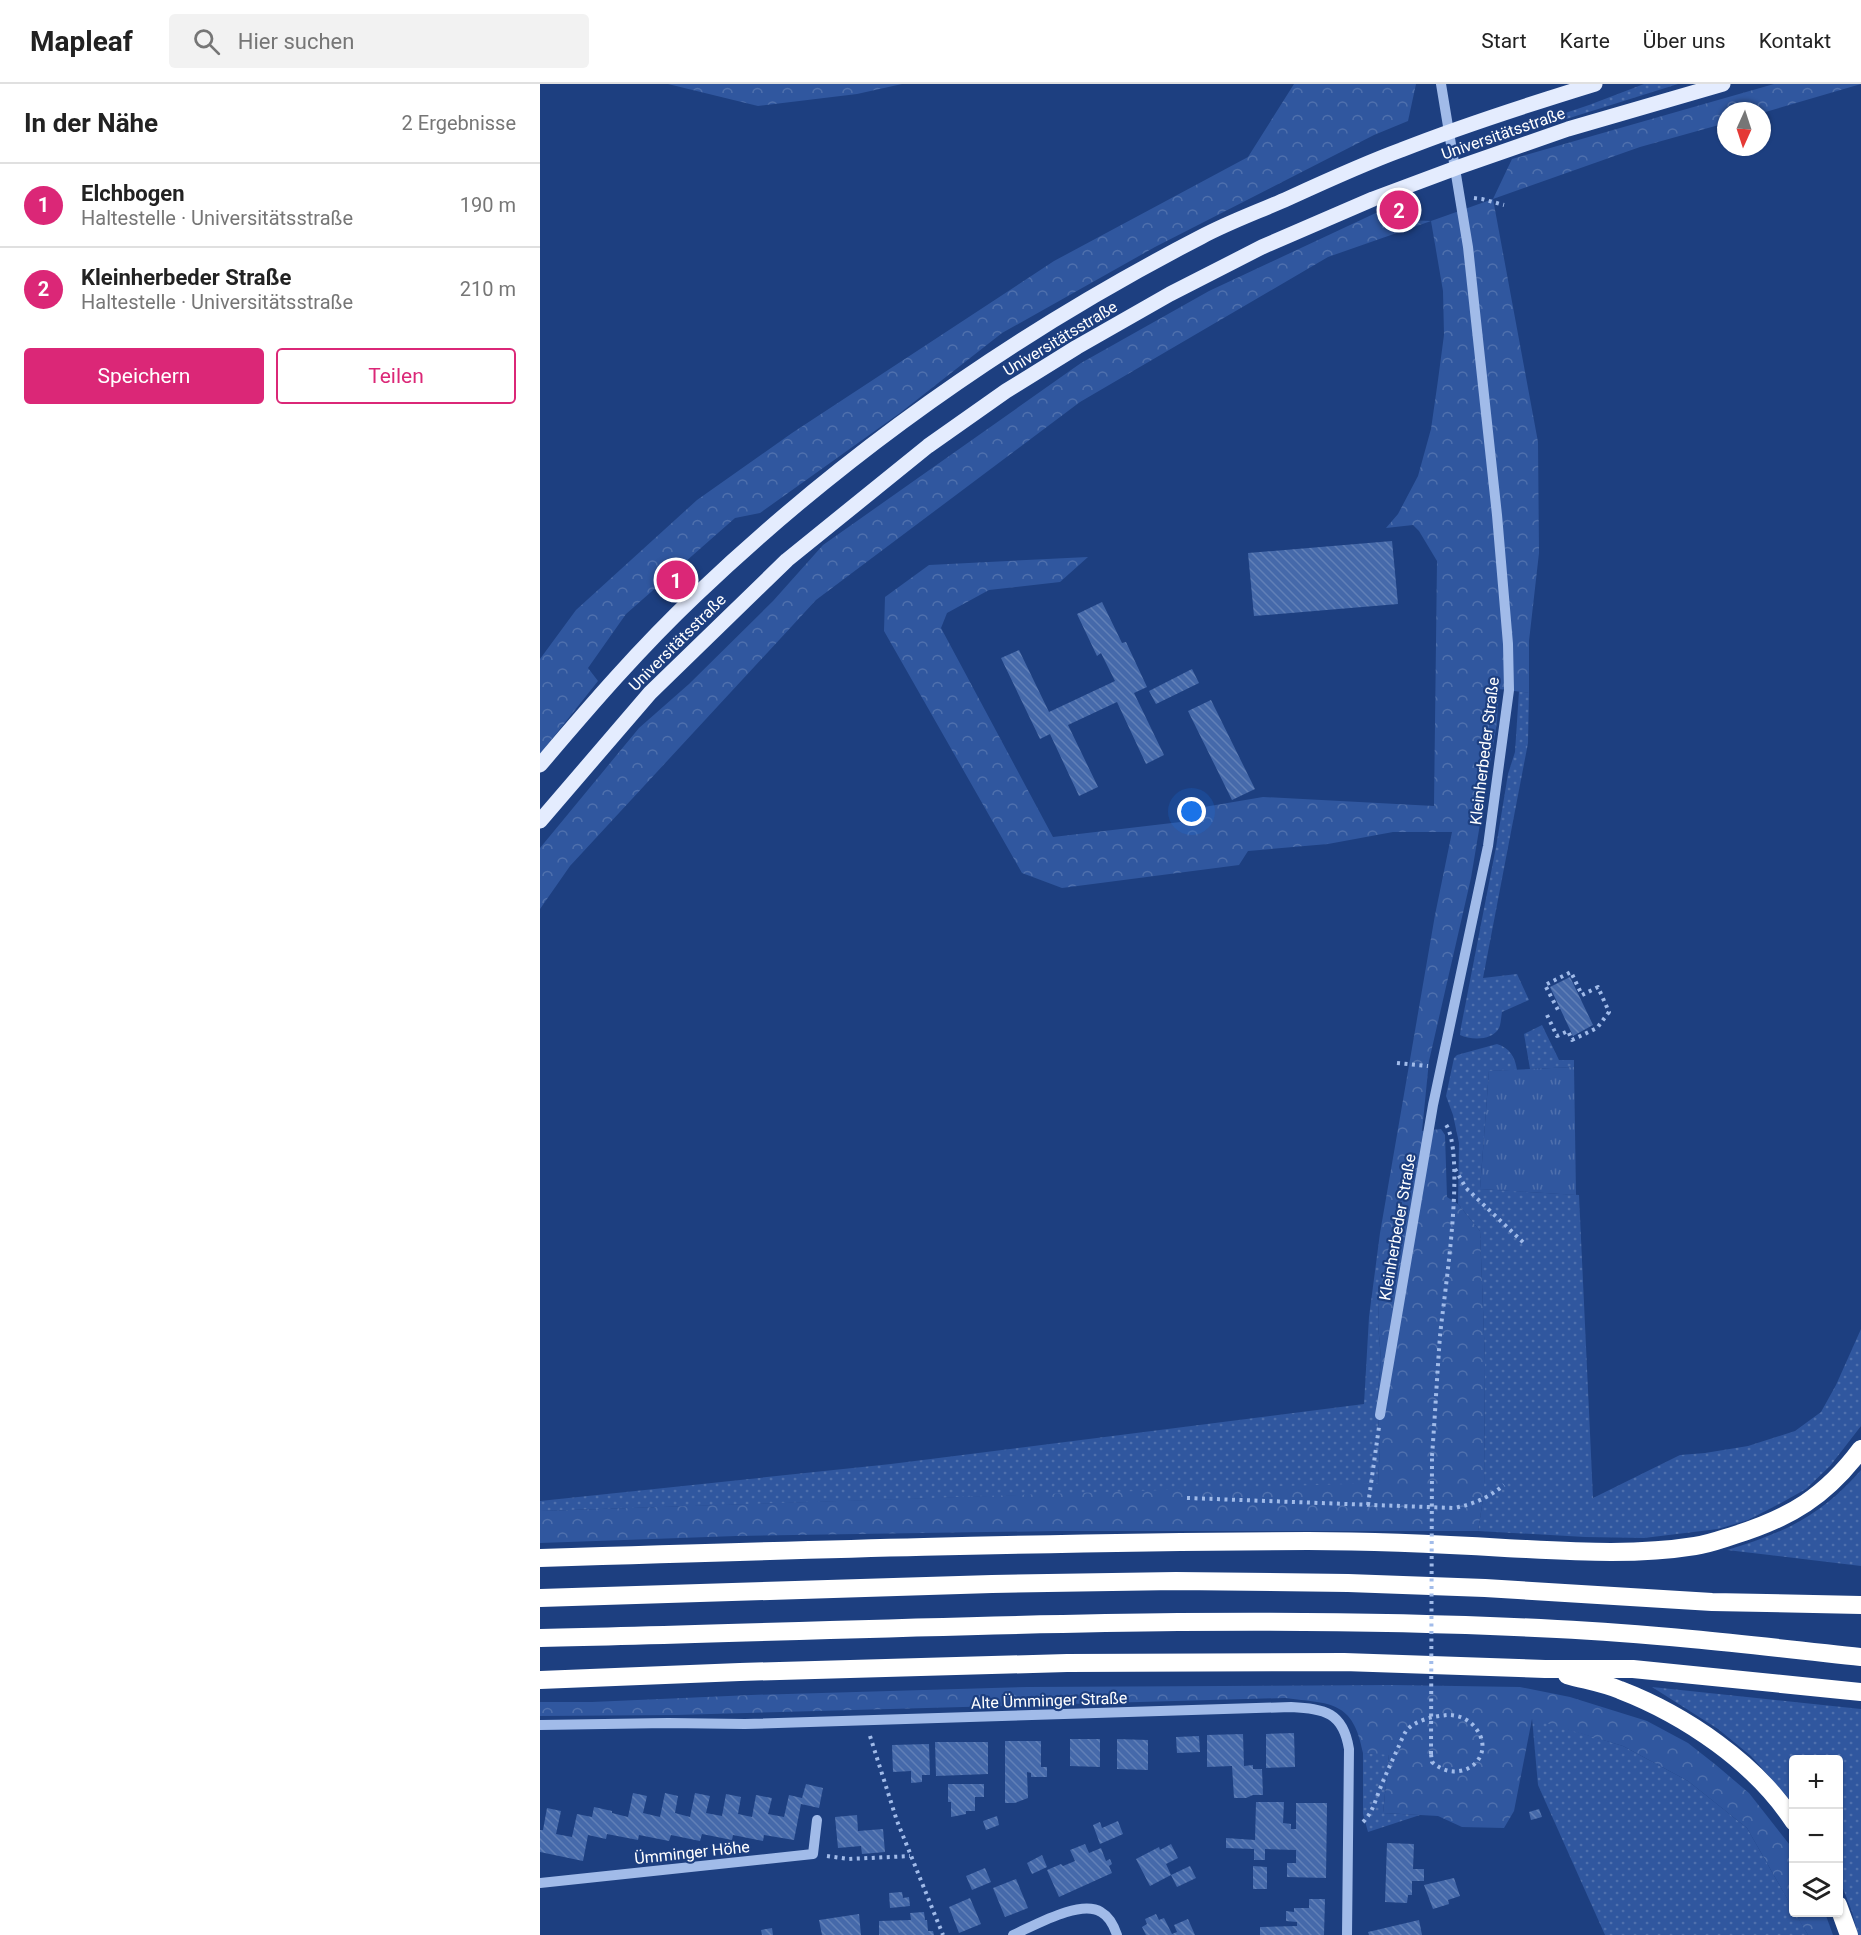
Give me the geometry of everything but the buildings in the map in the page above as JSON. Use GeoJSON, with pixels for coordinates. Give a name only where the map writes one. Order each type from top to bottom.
{"type":"FeatureCollection","features":[{"type":"Feature","properties":{"kind":"highway"},"geometry":{"type":"LineString","coordinates":[[540,1558],[1036,1543],[1288,1541],[1449,1545],[1586,1552],[1655,1551],[1697,1546],[1761,1527],[1794,1512],[1824,1491],[1847,1468],[1861,1449]]}},
{"type":"Feature","properties":{"kind":"highway"},"geometry":{"type":"LineString","coordinates":[[540,1598],[992,1584],[1176,1581],[1348,1583],[1712,1602],[1861,1605]]}},
{"type":"Feature","properties":{"kind":"highway"},"geometry":{"type":"LineString","coordinates":[[1712,1602],[1861,1617]]}},
{"type":"Feature","properties":{"kind":"highway"},"geometry":{"type":"LineString","coordinates":[[540,1638],[1022,1624],[1264,1622],[1557,1629],[1721,1642],[1861,1657]]}},
{"type":"Feature","properties":{"kind":"highway"},"geometry":{"type":"LineString","coordinates":[[540,1680],[740,1672],[1090,1663],[1344,1662],[1545,1669],[1633,1669],[1861,1692]]}},
{"type":"Feature","properties":{"kind":"highway"},"geometry":{"type":"LineString","coordinates":[[1545,1669],[1619,1689],[1682,1719],[1737,1760],[1761,1782],[1789,1815]]}},
{"type":"Feature","properties":{"kind":"highway"},"geometry":{"type":"LineString","coordinates":[[1843,1917],[1849,1935]]}},
{"type":"Feature","properties":{"kind":"main road","name":"Universitätsstraße"},"geometry":{"type":"LineString","coordinates":[[540,765],[601,693],[695,596],[833,476],[944,392],[1016,343],[1086,300],[1203,236],[1347,172],[1449,132],[1595,84]]}},
{"type":"Feature","properties":{"kind":"main road","name":"Universitätsstraße"},"geometry":{"type":"LineString","coordinates":[[540,821],[650,693],[787,560],[928,446],[1006,391],[1170,294],[1262,247],[1318,222],[1393,191],[1568,129],[1723,84]]}},
{"type":"Feature","properties":{"kind":"street","name":"Kleinherbeder Straße"},"geometry":{"type":"LineString","coordinates":[[1380,1414],[1433,1105],[1488,846],[1509,690],[1508,644],[1498,524],[1468,247],[1441,84]]}},
{"type":"Feature","properties":{"kind":"street","name":"Alte Ümminger Straße"},"geometry":{"type":"LineString","coordinates":[[540,1725],[745,1724],[1314,1708],[1331,1714],[1341,1723],[1349,1749],[1347,1935]]}},
{"type":"Feature","properties":{"kind":"street"},"geometry":{"type":"LineString","coordinates":[[813,1854],[817,1820]]}},
{"type":"Feature","properties":{"kind":"street","name":"Ümminger Höhe"},"geometry":{"type":"LineString","coordinates":[[540,1883],[813,1854]]}},
{"type":"Feature","properties":{"kind":"street"},"geometry":{"type":"LineString","coordinates":[[1013,1935],[1069,1912],[1086,1908],[1100,1911],[1107,1917],[1117,1935]]}},
{"type":"Feature","properties":{"kind":"path"},"geometry":{"type":"LineString","coordinates":[[1461,198],[1482,199],[1504,205]]}},
{"type":"Feature","properties":{"kind":"path"},"geometry":{"type":"LineString","coordinates":[[1547,1015],[1557,1036],[1568,1031],[1572,1040],[1597,1028],[1609,1012],[1598,987],[1582,995],[1571,972],[1545,985],[1558,1010]]}},
{"type":"Feature","properties":{"kind":"path"},"geometry":{"type":"LineString","coordinates":[[1397,1063],[1441,1067]]}},
{"type":"Feature","properties":{"kind":"path"},"geometry":{"type":"LineString","coordinates":[[1348,1836],[1370,1815],[1406,1732],[1416,1723],[1444,1715],[1455,1715],[1467,1720],[1482,1741],[1482,1751],[1478,1760],[1469,1768],[1461,1771],[1445,1771],[1432,1762],[1431,1754],[1432,1455],[1440,1336],[1454,1198],[1454,1148],[1450,1130],[1433,1105]]}},
{"type":"Feature","properties":{"kind":"path"},"geometry":{"type":"LineString","coordinates":[[1454,1167],[1466,1188],[1526,1245]]}},
{"type":"Feature","properties":{"kind":"path"},"geometry":{"type":"LineString","coordinates":[[1368,1505],[1380,1414]]}},
{"type":"Feature","properties":{"kind":"path"},"geometry":{"type":"LineString","coordinates":[[1187,1498],[1454,1508],[1474,1504],[1490,1497],[1504,1485]]}},
{"type":"Feature","properties":{"kind":"path"},"geometry":{"type":"LineString","coordinates":[[870,1736],[887,1793],[910,1856],[943,1935]]}},
{"type":"Feature","properties":{"kind":"path"},"geometry":{"type":"LineString","coordinates":[[813,1854],[849,1859],[910,1856]]}},
{"type":"Feature","properties":{"kind":"green space"},"geometry":{"type":"Polygon","coordinates":[[[668,84],[902,84],[857,94],[758,106],[668,84]]]}},
{"type":"Feature","properties":{"kind":"green space"},"geometry":{"type":"Polygon","coordinates":[[[1294,84],[1416,84],[1408,121],[1374,135],[1155,247],[1002,333],[900,413],[760,513],[735,518],[626,614],[588,668],[598,681],[540,754],[540,659],[576,610],[697,500],[792,433],[1054,261],[1248,157],[1294,84]]]}},
{"type":"Feature","properties":{"kind":"green space"},"geometry":{"type":"Polygon","coordinates":[[[1644,84],[1678,84],[1496,141],[1492,140],[1494,137],[1644,84]]]}},
{"type":"Feature","properties":{"kind":"green space"},"geometry":{"type":"Polygon","coordinates":[[[1774,84],[1861,84],[1771,110],[1771,102],[1717,102],[1717,126],[1640,147],[1493,199],[1512,159],[1774,84]]]}},
{"type":"Feature","properties":{"kind":"green space"},"geometry":{"type":"Polygon","coordinates":[[[1493,199],[1538,442],[1539,553],[1529,641],[1529,693],[1499,689],[1497,722],[1471,878],[1429,1061],[1422,1131],[1441,1129],[1445,1135],[1447,1197],[1458,1204],[1480,1231],[1485,1361],[1484,1493],[1478,1531],[1056,1531],[736,1536],[540,1543],[540,1511],[1378,1483],[1380,1447],[1377,1402],[1381,1360],[1378,1323],[1380,1233],[1435,915],[1452,832],[1393,832],[1328,844],[1248,851],[1239,865],[1062,888],[1022,873],[884,631],[885,597],[929,565],[1088,557],[1060,582],[989,590],[947,613],[941,628],[1053,837],[1189,821],[1204,807],[1263,797],[1434,806],[1437,561],[1413,525],[1386,528],[1398,514],[1418,476],[1431,429],[1444,335],[1443,291],[1431,221],[1493,199]]]}},
{"type":"Feature","properties":{"kind":"green space"},"geometry":{"type":"Polygon","coordinates":[[[1380,211],[1384,219],[1431,221],[1328,257],[1080,402],[816,600],[570,866],[540,909],[540,848],[639,728],[689,684],[773,601],[823,545],[1081,363],[1209,291],[1380,211]]]}},
{"type":"Feature","properties":{"kind":"green space"},"geometry":{"type":"Polygon","coordinates":[[[1519,691],[1529,693],[1528,743],[1483,978],[1517,974],[1529,1000],[1502,1012],[1499,1028],[1492,1035],[1470,1038],[1460,1035],[1461,1027],[1508,774],[1515,752],[1519,691]]]}},
{"type":"Feature","properties":{"kind":"green space"},"geometry":{"type":"Polygon","coordinates":[[[1542,1025],[1559,1060],[1574,1060],[1574,1067],[1530,1069],[1524,1034],[1542,1025]]]}},
{"type":"Feature","properties":{"kind":"green space"},"geometry":{"type":"Polygon","coordinates":[[[1497,1044],[1511,1054],[1517,1070],[1489,1071],[1480,1189],[1579,1195],[1593,1498],[1680,1455],[1748,1446],[1795,1431],[1821,1412],[1861,1329],[1861,1426],[1830,1466],[1806,1489],[1748,1520],[1718,1529],[1644,1538],[1478,1531],[1484,1493],[1485,1361],[1480,1231],[1458,1204],[1459,1143],[1446,1096],[1454,1058],[1457,1055],[1497,1044]]]}},
{"type":"Feature","properties":{"kind":"green space"},"geometry":{"type":"Polygon","coordinates":[[[1574,1067],[1576,1195],[1480,1189],[1489,1071],[1574,1067]]]}},
{"type":"Feature","properties":{"kind":"green space"},"geometry":{"type":"Polygon","coordinates":[[[1380,1233],[1378,1323],[1381,1360],[1377,1402],[1380,1447],[1378,1484],[540,1511],[540,1501],[891,1464],[1364,1404],[1369,1317],[1380,1233]]]}},
{"type":"Feature","properties":{"kind":"green space"},"geometry":{"type":"Polygon","coordinates":[[[1861,1470],[1861,1566],[1727,1550],[1766,1537],[1800,1521],[1831,1500],[1861,1470]]]}},
{"type":"Feature","properties":{"kind":"green space"},"geometry":{"type":"Polygon","coordinates":[[[1392,1685],[1520,1687],[1570,1697],[1647,1721],[1688,1743],[1749,1793],[1789,1844],[1789,1902],[1747,1828],[1688,1781],[1623,1746],[1532,1719],[1514,1811],[1504,1828],[1462,1827],[1438,1816],[1383,1813],[1389,1755],[1363,1753],[1353,1723],[1338,1708],[1327,1704],[1285,1698],[676,1715],[540,1716],[540,1702],[1028,1687],[1392,1685]]]}},
{"type":"Feature","properties":{"kind":"green space"},"geometry":{"type":"Polygon","coordinates":[[[1652,1687],[1861,1709],[1861,1935],[1858,1935],[1843,1888],[1843,1755],[1789,1755],[1789,1799],[1751,1756],[1718,1729],[1652,1687]]]}},
{"type":"Feature","properties":{"kind":"green space"},"geometry":{"type":"Polygon","coordinates":[[[1532,1718],[1623,1746],[1688,1781],[1747,1828],[1789,1902],[1789,1917],[1798,1917],[1808,1935],[1605,1935],[1538,1785],[1532,1718]]]}},
{"type":"Feature","properties":{"kind":"green space"},"geometry":{"type":"Polygon","coordinates":[[[1363,1753],[1389,1754],[1383,1813],[1420,1815],[1368,1832],[1363,1814],[1363,1753]]]}},
{"type":"Feature","properties":{"kind":"green space"},"geometry":{"type":"Polygon","coordinates":[[[1797,1917],[1826,1917],[1833,1935],[1808,1935],[1797,1917]]]}},
{"type":"Feature","properties":{"kind":"place","name":"Kleinherbeder Straße"},"geometry":{"type":"Point","coordinates":[1399,210]}},
{"type":"Feature","properties":{"kind":"place","name":"Elchbogen"},"geometry":{"type":"Point","coordinates":[676,580]}}]}
